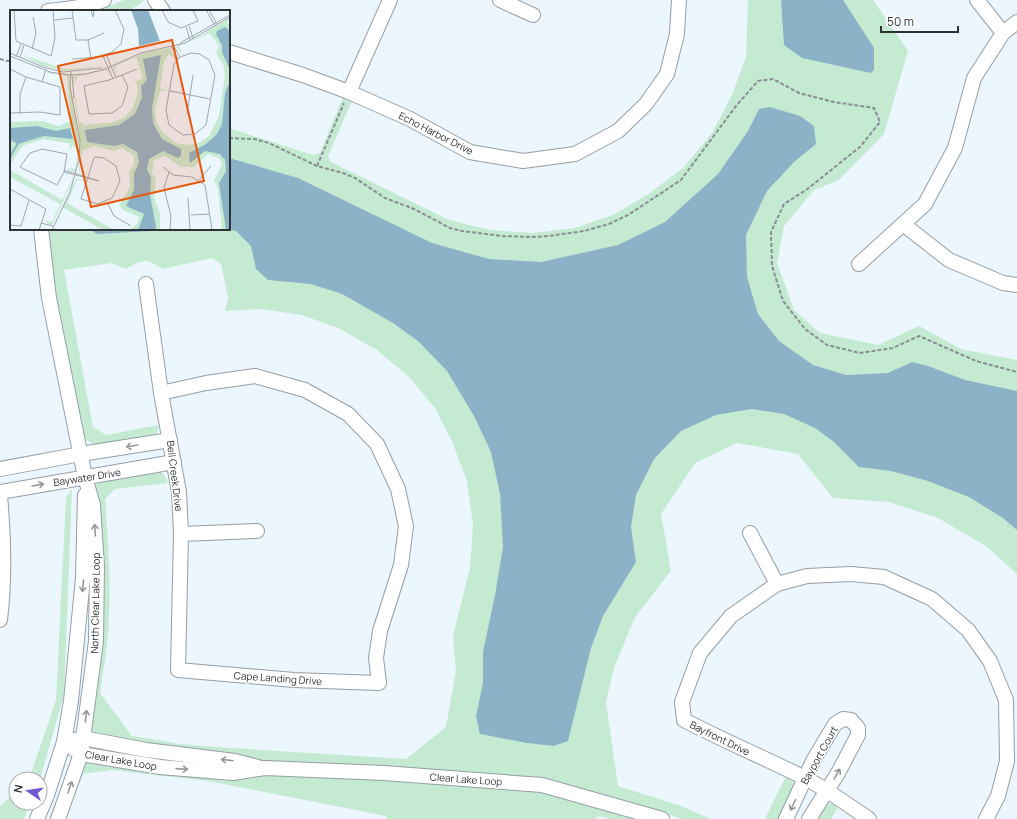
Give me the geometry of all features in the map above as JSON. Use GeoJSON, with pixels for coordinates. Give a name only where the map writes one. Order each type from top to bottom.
{"type":"FeatureCollection","features":[{"type":"Feature","properties":{"kind":"street"},"geometry":{"type":"LineString","coordinates":[[58,10],[93,4],[104,0]]}},
{"type":"Feature","properties":{"kind":"street"},"geometry":{"type":"LineString","coordinates":[[155,0],[162,10]]}},
{"type":"Feature","properties":{"kind":"street"},"geometry":{"type":"LineString","coordinates":[[349,92],[390,0]]}},
{"type":"Feature","properties":{"kind":"street"},"geometry":{"type":"LineString","coordinates":[[500,0],[533,14]]}},
{"type":"Feature","properties":{"kind":"street","name":"Echo Harbor Drive"},"geometry":{"type":"LineString","coordinates":[[230,52],[303,75],[349,92],[410,119],[470,152],[524,161],[575,154],[618,131],[646,104],[667,74],[677,34],[679,0]]}},
{"type":"Feature","properties":{"kind":"street"},"geometry":{"type":"LineString","coordinates":[[977,0],[1003,33]]}},
{"type":"Feature","properties":{"kind":"street"},"geometry":{"type":"LineString","coordinates":[[859,264],[925,204],[956,148],[974,78],[1003,33],[1017,22]]}},
{"type":"Feature","properties":{"kind":"street"},"geometry":{"type":"LineString","coordinates":[[903,224],[949,260],[1003,284],[1017,285]]}},
{"type":"Feature","properties":{"kind":"street","name":"North Clear Lake Loop"},"geometry":{"type":"LineString","coordinates":[[41,230],[49,298],[85,477],[93,506],[98,566],[96,641],[81,754],[58,819]]}},
{"type":"Feature","properties":{"kind":"street","name":"Bell Creek Drive"},"geometry":{"type":"LineString","coordinates":[[146,284],[161,394],[179,492],[181,534],[178,670]]}},
{"type":"Feature","properties":{"kind":"street","name":"Cape Landing Drive"},"geometry":{"type":"LineString","coordinates":[[161,394],[206,383],[255,376],[306,390],[348,414],[377,444],[398,489],[406,526],[401,565],[380,632],[376,658],[379,683],[294,680],[178,670]]}},
{"type":"Feature","properties":{"kind":"street"},"geometry":{"type":"LineString","coordinates":[[0,469],[170,440]]}},
{"type":"Feature","properties":{"kind":"street","name":"Baywater Drive"},"geometry":{"type":"LineString","coordinates":[[0,492],[174,462]]}},
{"type":"Feature","properties":{"kind":"street","name":"North Clear Lake Loop"},"geometry":{"type":"LineString","coordinates":[[36,819],[47,795],[64,742],[71,701],[83,578],[85,477]]}},
{"type":"Feature","properties":{"kind":"street"},"geometry":{"type":"LineString","coordinates":[[0,496],[3,532],[0,620]]}},
{"type":"Feature","properties":{"kind":"street"},"geometry":{"type":"LineString","coordinates":[[181,534],[257,531]]}},
{"type":"Feature","properties":{"kind":"street"},"geometry":{"type":"LineString","coordinates":[[750,533],[778,584]]}},
{"type":"Feature","properties":{"kind":"street","name":"Bayfront Drive"},"geometry":{"type":"LineString","coordinates":[[869,819],[805,778],[718,738],[684,720],[682,702],[700,653],[731,616],[778,584],[807,576],[851,574],[884,578],[932,599],[968,630],[990,661],[1011,699]]}},
{"type":"Feature","properties":{"kind":"street"},"geometry":{"type":"LineString","coordinates":[[986,819],[998,796],[1007,761],[1011,699]]}},
{"type":"Feature","properties":{"kind":"street","name":"Bayport Court"},"geometry":{"type":"LineString","coordinates":[[786,819],[814,759],[835,724],[843,719],[851,720],[858,728],[858,735],[838,773],[809,819]]}},
{"type":"Feature","properties":{"kind":"street","name":"Clear Lake Loop"},"geometry":{"type":"LineString","coordinates":[[64,742],[83,738],[146,750],[235,761],[265,768]]}},
{"type":"Feature","properties":{"kind":"street","name":"Clear Lake Loop"},"geometry":{"type":"LineString","coordinates":[[64,742],[81,754],[160,767],[233,772],[265,768],[384,773],[542,785],[662,819]]}},
{"type":"Feature","properties":{"kind":"path"},"geometry":{"type":"LineString","coordinates":[[0,59],[7,62],[10,61]]}},
{"type":"Feature","properties":{"kind":"path"},"geometry":{"type":"LineString","coordinates":[[230,138],[254,139],[269,143],[317,166],[343,173],[355,178],[385,198],[414,209],[450,228],[502,236],[532,237],[584,230],[609,224],[628,215],[681,180],[736,106],[758,81],[773,79],[798,93],[834,102],[874,108],[880,122],[860,147],[806,190],[784,204],[771,232],[772,266],[782,301],[805,329],[827,345],[860,353],[893,348],[919,336],[976,361],[1017,372]]}},
{"type":"Feature","properties":{"kind":"path"},"geometry":{"type":"LineString","coordinates":[[317,166],[349,92]]}},
{"type":"Feature","properties":{"kind":"green space"},"geometry":{"type":"Polygon","coordinates":[[[124,0],[145,0],[130,10],[100,10],[124,0]]]}},
{"type":"Feature","properties":{"kind":"green space"},"geometry":{"type":"Polygon","coordinates":[[[748,0],[873,0],[908,51],[884,134],[839,180],[814,190],[784,226],[777,263],[794,310],[820,333],[878,345],[919,326],[961,349],[1017,360],[1017,574],[986,546],[938,518],[889,502],[833,498],[798,454],[737,443],[695,463],[661,514],[671,571],[635,617],[614,668],[606,702],[618,786],[681,806],[711,819],[682,819],[634,803],[573,788],[270,763],[98,737],[89,730],[94,500],[95,486],[101,481],[160,471],[165,476],[168,483],[115,489],[105,499],[110,604],[107,647],[100,693],[132,736],[181,744],[406,759],[446,727],[456,671],[453,636],[470,568],[473,525],[467,481],[452,441],[435,408],[408,376],[377,350],[340,329],[302,315],[259,309],[225,311],[228,298],[221,264],[212,258],[163,269],[152,263],[144,261],[126,269],[111,263],[64,270],[93,427],[106,435],[159,425],[156,437],[95,447],[82,435],[54,301],[47,230],[230,230],[230,128],[313,155],[320,153],[343,97],[352,101],[328,156],[331,162],[449,220],[490,230],[533,233],[575,228],[615,214],[650,193],[684,167],[712,133],[732,95],[746,57],[748,0]]]}},
{"type":"Feature","properties":{"kind":"green space"},"geometry":{"type":"Polygon","coordinates":[[[72,489],[64,695],[42,771],[32,771],[56,700],[66,497],[72,489]]]}},
{"type":"Feature","properties":{"kind":"green space"},"geometry":{"type":"Polygon","coordinates":[[[82,756],[261,773],[396,779],[535,791],[639,819],[610,819],[599,816],[595,819],[387,819],[386,816],[208,781],[112,770],[83,774],[65,819],[82,756]]]}},
{"type":"Feature","properties":{"kind":"green space"},"geometry":{"type":"Polygon","coordinates":[[[786,776],[792,780],[794,784],[794,790],[791,798],[779,819],[765,819],[786,776]]]}},
{"type":"Feature","properties":{"kind":"green space"},"geometry":{"type":"Polygon","coordinates":[[[8,798],[8,811],[27,811],[24,819],[0,819],[0,806],[8,798]]]}},
{"type":"Feature","properties":{"kind":"green space"},"geometry":{"type":"Polygon","coordinates":[[[828,803],[839,805],[831,819],[816,819],[822,808],[828,803]]]}},
{"type":"Feature","properties":{"kind":"water"},"geometry":{"type":"Polygon","coordinates":[[[781,0],[843,0],[874,48],[874,70],[871,73],[802,58],[784,45],[781,0]]]}},
{"type":"Feature","properties":{"kind":"water"},"geometry":{"type":"Polygon","coordinates":[[[770,107],[800,116],[814,126],[816,144],[794,162],[767,191],[746,235],[747,277],[758,314],[779,341],[813,365],[846,375],[888,373],[912,362],[928,366],[965,380],[1017,391],[1017,530],[1003,518],[969,497],[928,481],[891,471],[859,467],[834,442],[815,428],[784,414],[752,409],[716,415],[681,431],[654,459],[636,495],[631,527],[636,562],[603,616],[591,648],[568,741],[554,746],[527,743],[480,734],[476,717],[483,682],[483,652],[503,547],[500,494],[491,452],[474,416],[447,371],[419,342],[393,323],[342,294],[311,284],[268,280],[256,269],[251,246],[236,231],[230,230],[230,158],[298,178],[432,243],[489,259],[541,262],[618,245],[665,222],[718,174],[748,131],[759,109],[770,107]]]}},
{"type":"Feature","properties":{"kind":"water"},"geometry":{"type":"Polygon","coordinates":[[[91,230],[169,230],[97,234],[91,230]]]}}]}
